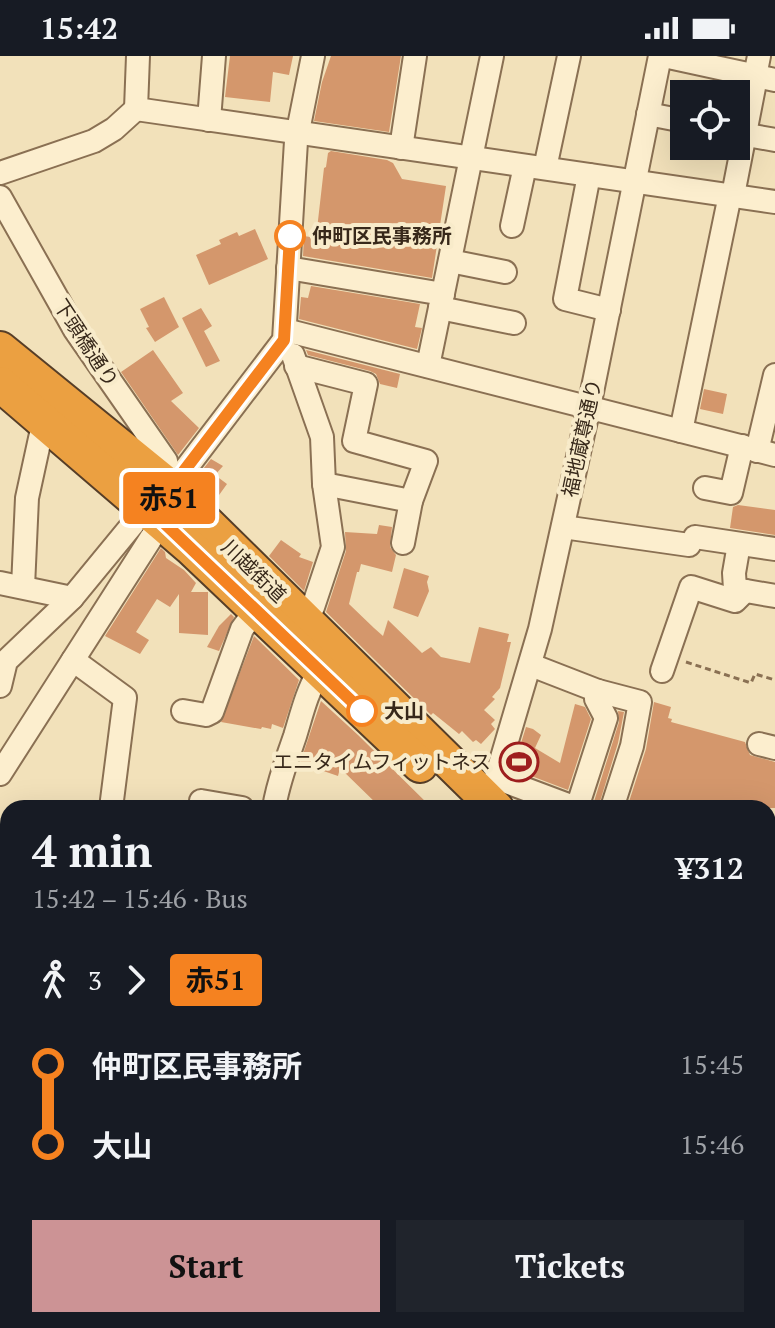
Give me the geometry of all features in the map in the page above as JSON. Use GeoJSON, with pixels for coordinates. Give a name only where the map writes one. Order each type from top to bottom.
{"type":"FeatureCollection","features":[{"type":"Feature","properties":{"kind":"highway","name":"川越街道"},"geometry":{"type":"LineString","coordinates":[[0,349],[160,506],[256,610],[319,671],[483,800]]}},
{"type":"Feature","properties":{"kind":"highway","name":"川越街道"},"geometry":{"type":"LineString","coordinates":[[0,384],[304,619],[483,800]]}},
{"type":"Feature","properties":{"kind":"street"},"geometry":{"type":"LineString","coordinates":[[0,173],[94,141],[114,129],[136,109],[138,56]]}},
{"type":"Feature","properties":{"kind":"street"},"geometry":{"type":"LineString","coordinates":[[209,120],[214,56]]}},
{"type":"Feature","properties":{"kind":"street"},"geometry":{"type":"LineString","coordinates":[[304,619],[313,607],[333,547],[324,484],[322,437],[284,335],[297,133],[313,56]]}},
{"type":"Feature","properties":{"kind":"street"},"geometry":{"type":"LineString","coordinates":[[401,148],[415,56]]}},
{"type":"Feature","properties":{"kind":"street"},"geometry":{"type":"LineString","coordinates":[[512,226],[535,167],[569,56]]}},
{"type":"Feature","properties":{"kind":"street"},"geometry":{"type":"LineString","coordinates":[[662,56],[761,72],[750,104]]}},
{"type":"Feature","properties":{"kind":"street","name":"福地蔵尊通り"},"geometry":{"type":"LineString","coordinates":[[483,800],[531,665],[589,407],[662,56]]}},
{"type":"Feature","properties":{"kind":"street"},"geometry":{"type":"LineString","coordinates":[[428,366],[471,158],[488,57]]}},
{"type":"Feature","properties":{"kind":"street"},"geometry":{"type":"LineString","coordinates":[[136,109],[775,202]]}},
{"type":"Feature","properties":{"kind":"street"},"geometry":{"type":"LineString","coordinates":[[648,114],[670,118]]}},
{"type":"Feature","properties":{"kind":"street"},"geometry":{"type":"LineString","coordinates":[[750,136],[775,140]]}},
{"type":"Feature","properties":{"kind":"street"},"geometry":{"type":"LineString","coordinates":[[681,431],[732,195],[737,160]]}},
{"type":"Feature","properties":{"kind":"street"},"geometry":{"type":"LineString","coordinates":[[589,175],[565,299],[609,310]]}},
{"type":"Feature","properties":{"kind":"street","name":"下頭橋通り"},"geometry":{"type":"LineString","coordinates":[[0,197],[75,330],[166,461],[160,506]]}},
{"type":"Feature","properties":{"kind":"street"},"geometry":{"type":"LineString","coordinates":[[450,261],[505,272]]}},
{"type":"Feature","properties":{"kind":"street"},"geometry":{"type":"LineString","coordinates":[[288,268],[441,301],[514,323]]}},
{"type":"Feature","properties":{"kind":"street"},"geometry":{"type":"LineString","coordinates":[[0,774],[73,660],[160,506],[284,335]]}},
{"type":"Feature","properties":{"kind":"street"},"geometry":{"type":"LineString","coordinates":[[284,335],[428,366],[758,451]]}},
{"type":"Feature","properties":{"kind":"street"},"geometry":{"type":"LineString","coordinates":[[296,366],[366,384],[354,441],[426,461],[411,501],[403,543]]}},
{"type":"Feature","properties":{"kind":"street"},"geometry":{"type":"LineString","coordinates":[[705,488],[731,493],[758,451],[775,375]]}},
{"type":"Feature","properties":{"kind":"street"},"geometry":{"type":"LineString","coordinates":[[23,587],[27,498],[44,420]]}},
{"type":"Feature","properties":{"kind":"street"},"geometry":{"type":"LineString","coordinates":[[324,484],[411,501]]}},
{"type":"Feature","properties":{"kind":"street"},"geometry":{"type":"LineString","coordinates":[[0,686],[3,661],[72,598],[160,506]]}},
{"type":"Feature","properties":{"kind":"street"},"geometry":{"type":"LineString","coordinates":[[563,527],[775,549]]}},
{"type":"Feature","properties":{"kind":"street"},"geometry":{"type":"LineString","coordinates":[[739,544],[734,573],[735,589],[775,596]]}},
{"type":"Feature","properties":{"kind":"street"},"geometry":{"type":"LineString","coordinates":[[0,583],[72,598]]}},
{"type":"Feature","properties":{"kind":"street"},"geometry":{"type":"LineString","coordinates":[[665,663],[691,587],[735,601],[745,591]]}},
{"type":"Feature","properties":{"kind":"street"},"geometry":{"type":"LineString","coordinates":[[183,711],[206,715],[212,712],[242,629],[256,610]]}},
{"type":"Feature","properties":{"kind":"street"},"geometry":{"type":"LineString","coordinates":[[73,660],[125,698],[112,800]]}},
{"type":"Feature","properties":{"kind":"street"},"geometry":{"type":"LineString","coordinates":[[531,665],[598,691],[640,702],[632,746],[615,800]]}},
{"type":"Feature","properties":{"kind":"street"},"geometry":{"type":"LineString","coordinates":[[275,800],[279,778],[308,690],[319,671]]}},
{"type":"Feature","properties":{"kind":"street"},"geometry":{"type":"LineString","coordinates":[[579,800],[606,718],[596,699],[598,691]]}},
{"type":"Feature","properties":{"kind":"path"},"geometry":{"type":"LineString","coordinates":[[665,663],[751,683],[755,674],[775,680]]}},
{"type":"Feature","properties":{"kind":"building"},"geometry":{"type":"Polygon","coordinates":[[[230,56],[293,56],[289,75],[273,72],[270,102],[225,97],[230,56]]]}},
{"type":"Feature","properties":{"kind":"building"},"geometry":{"type":"Polygon","coordinates":[[[331,56],[401,56],[389,132],[314,121],[331,56]]]}},
{"type":"Feature","properties":{"kind":"building"},"geometry":{"type":"Polygon","coordinates":[[[331,151],[387,160],[393,163],[402,179],[446,186],[432,278],[303,256],[304,236],[316,238],[324,168],[331,151]]]}},
{"type":"Feature","properties":{"kind":"building"},"geometry":{"type":"Polygon","coordinates":[[[255,229],[268,259],[209,285],[196,255],[221,244],[219,240],[237,232],[239,236],[255,229]]]}},
{"type":"Feature","properties":{"kind":"building"},"geometry":{"type":"Polygon","coordinates":[[[311,286],[420,304],[415,327],[422,328],[417,349],[299,319],[301,297],[308,298],[311,286]]]}},
{"type":"Feature","properties":{"kind":"building"},"geometry":{"type":"Polygon","coordinates":[[[164,297],[179,327],[155,342],[146,328],[149,327],[140,309],[164,297]]]}},
{"type":"Feature","properties":{"kind":"building"},"geometry":{"type":"Polygon","coordinates":[[[201,308],[212,326],[204,331],[220,361],[206,367],[182,318],[201,308]]]}},
{"type":"Feature","properties":{"kind":"building"},"geometry":{"type":"Polygon","coordinates":[[[153,350],[183,393],[171,401],[199,428],[178,455],[121,372],[153,350]]]}},
{"type":"Feature","properties":{"kind":"building"},"geometry":{"type":"Polygon","coordinates":[[[306,350],[400,374],[397,388],[380,384],[376,374],[370,371],[308,355],[306,350]]]}},
{"type":"Feature","properties":{"kind":"building"},"geometry":{"type":"Polygon","coordinates":[[[704,389],[727,394],[723,414],[700,409],[704,389]]]}},
{"type":"Feature","properties":{"kind":"building"},"geometry":{"type":"Polygon","coordinates":[[[211,459],[223,466],[215,475],[227,484],[214,502],[193,482],[211,459]]]}},
{"type":"Feature","properties":{"kind":"building"},"geometry":{"type":"Polygon","coordinates":[[[733,507],[775,510],[775,535],[730,528],[733,507]]]}},
{"type":"Feature","properties":{"kind":"building"},"geometry":{"type":"Polygon","coordinates":[[[379,525],[392,527],[390,547],[396,555],[392,572],[361,564],[349,604],[383,636],[388,620],[422,653],[431,647],[441,657],[470,663],[479,627],[509,634],[507,642],[511,642],[500,688],[492,697],[495,699],[484,710],[495,720],[491,724],[495,729],[481,744],[476,740],[473,742],[462,731],[459,734],[433,713],[431,715],[326,612],[346,551],[345,532],[377,534],[379,525]]]}},
{"type":"Feature","properties":{"kind":"building"},"geometry":{"type":"Polygon","coordinates":[[[281,540],[301,554],[299,557],[313,562],[304,591],[269,556],[281,540]]]}},
{"type":"Feature","properties":{"kind":"building"},"geometry":{"type":"Polygon","coordinates":[[[161,548],[166,558],[196,583],[191,592],[208,592],[208,635],[179,633],[179,594],[170,607],[157,599],[136,632],[149,640],[140,654],[105,636],[161,548]]]}},
{"type":"Feature","properties":{"kind":"building"},"geometry":{"type":"Polygon","coordinates":[[[404,568],[429,576],[429,591],[418,617],[393,608],[404,568]]]}},
{"type":"Feature","properties":{"kind":"building"},"geometry":{"type":"Polygon","coordinates":[[[231,614],[234,617],[219,651],[207,647],[219,626],[231,614]]]}},
{"type":"Feature","properties":{"kind":"building"},"geometry":{"type":"Polygon","coordinates":[[[254,636],[299,680],[283,728],[272,724],[271,729],[261,729],[221,722],[254,636]]]}},
{"type":"Feature","properties":{"kind":"building"},"geometry":{"type":"Polygon","coordinates":[[[321,701],[424,800],[373,800],[340,768],[338,776],[300,763],[321,701]]]}},
{"type":"Feature","properties":{"kind":"building"},"geometry":{"type":"Polygon","coordinates":[[[654,702],[671,707],[668,718],[672,719],[671,722],[745,742],[750,755],[775,762],[775,800],[630,800],[646,749],[654,702]]]}},
{"type":"Feature","properties":{"kind":"building"},"geometry":{"type":"Polygon","coordinates":[[[575,704],[585,707],[591,719],[568,790],[513,769],[526,727],[541,735],[535,748],[560,763],[575,704]]]}},
{"type":"Feature","properties":{"kind":"building"},"geometry":{"type":"Polygon","coordinates":[[[618,711],[624,712],[600,800],[595,800],[619,722],[618,711]]]}},
{"type":"Feature","properties":{"kind":"bus line","name":"赤51"},"geometry":{"type":"LineString","coordinates":[[290,236],[284,340],[171,488],[162,521],[362,711]]}},
{"type":"Feature","properties":{"kind":"place","name":"仲町区民事務所"},"geometry":{"type":"Point","coordinates":[290,236]}},
{"type":"Feature","properties":{"kind":"place","name":"大山"},"geometry":{"type":"Point","coordinates":[362,711]}},
{"type":"Feature","properties":{"kind":"place","name":"エニタイムフィットネス"},"geometry":{"type":"Point","coordinates":[519,762]}}]}
